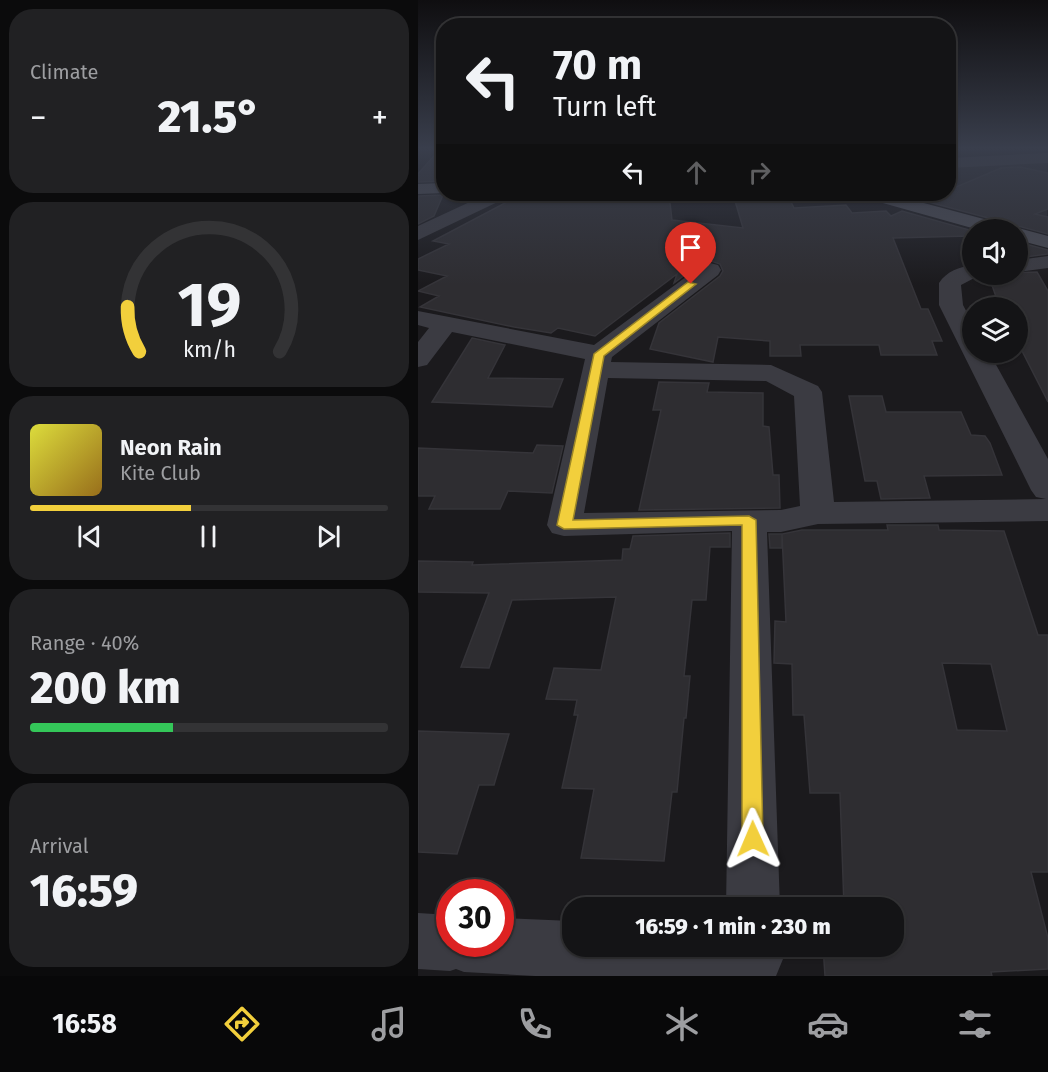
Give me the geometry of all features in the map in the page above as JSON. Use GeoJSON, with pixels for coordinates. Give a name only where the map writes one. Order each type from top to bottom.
{"type":"FeatureCollection","features":[{"type":"Feature","properties":{"kind":"main road"},"geometry":{"type":"LineString","coordinates":[[897,201],[963,219]]}},
{"type":"Feature","properties":{"kind":"main road"},"geometry":{"type":"LineString","coordinates":[[900,201],[905,203]]}},
{"type":"Feature","properties":{"kind":"main road"},"geometry":{"type":"LineString","coordinates":[[1028,237],[1048,242]]}},
{"type":"Feature","properties":{"kind":"street"},"geometry":{"type":"LineString","coordinates":[[418,234],[486,201]]}},
{"type":"Feature","properties":{"kind":"street"},"geometry":{"type":"LineString","coordinates":[[1028,265],[1048,262]]}},
{"type":"Feature","properties":{"kind":"street"},"geometry":{"type":"LineString","coordinates":[[710,270],[597,362],[564,525],[781,520],[818,513],[1048,510]]}},
{"type":"Feature","properties":{"kind":"street"},"geometry":{"type":"LineString","coordinates":[[962,274],[950,283],[951,305],[962,326]]}},
{"type":"Feature","properties":{"kind":"street"},"geometry":{"type":"LineString","coordinates":[[418,359],[432,321],[597,362],[771,373],[808,392],[818,513]]}},
{"type":"Feature","properties":{"kind":"street"},"geometry":{"type":"LineString","coordinates":[[982,363],[1048,489]]}},
{"type":"Feature","properties":{"kind":"street"},"geometry":{"type":"LineString","coordinates":[[749,520],[753,897]]}},
{"type":"Feature","properties":{"kind":"street"},"geometry":{"type":"LineString","coordinates":[[418,941],[436,942]]}},
{"type":"Feature","properties":{"kind":"street"},"geometry":{"type":"LineString","coordinates":[[514,945],[562,945]]}},
{"type":"Feature","properties":{"kind":"shaded area"},"geometry":{"type":"Polygon","coordinates":[[[956,194],[1047,194],[1047,233],[1028,228],[1028,219],[997,219],[934,201],[956,201],[956,194]]]}},
{"type":"Feature","properties":{"kind":"building"},"geometry":{"type":"Polygon","coordinates":[[[956,194],[1048,194],[1048,209],[1035,214],[1048,217],[1048,234],[1028,229],[1028,219],[992,219],[925,201],[956,201],[956,194]]]}},
{"type":"Feature","properties":{"kind":"building"},"geometry":{"type":"Polygon","coordinates":[[[436,195],[436,201],[440,201],[434,216],[418,224],[418,196],[436,195]]]}},
{"type":"Feature","properties":{"kind":"building"},"geometry":{"type":"Polygon","coordinates":[[[509,201],[670,201],[672,220],[743,228],[735,201],[790,201],[794,208],[846,205],[852,213],[886,211],[891,216],[902,211],[962,228],[962,236],[893,238],[921,309],[928,309],[942,341],[932,341],[937,355],[881,355],[879,345],[800,345],[801,356],[770,356],[770,341],[718,337],[713,362],[650,349],[659,323],[720,276],[723,271],[720,264],[711,261],[701,263],[674,283],[677,274],[595,336],[558,328],[551,333],[514,327],[420,307],[439,296],[418,291],[447,276],[418,270],[418,259],[449,244],[433,241],[509,201]]]}},
{"type":"Feature","properties":{"kind":"building"},"geometry":{"type":"Polygon","coordinates":[[[1028,245],[1048,250],[1048,254],[1028,257],[1028,245]]]}},
{"type":"Feature","properties":{"kind":"building"},"geometry":{"type":"Polygon","coordinates":[[[1028,272],[1037,272],[1048,291],[1048,402],[1028,363],[1028,297],[996,297],[992,285],[1028,285],[1028,272]]]}},
{"type":"Feature","properties":{"kind":"building"},"geometry":{"type":"Polygon","coordinates":[[[472,338],[505,345],[488,378],[563,379],[552,407],[432,402],[472,338]]]}},
{"type":"Feature","properties":{"kind":"building"},"geometry":{"type":"Polygon","coordinates":[[[659,382],[709,383],[707,392],[763,393],[763,426],[769,427],[773,475],[779,475],[780,508],[639,510],[661,410],[653,410],[659,382]]]}},
{"type":"Feature","properties":{"kind":"building"},"geometry":{"type":"Polygon","coordinates":[[[849,396],[882,396],[886,412],[961,412],[971,435],[985,436],[990,443],[1002,475],[924,476],[930,498],[881,499],[877,481],[865,481],[849,396]]]}},
{"type":"Feature","properties":{"kind":"building"},"geometry":{"type":"Polygon","coordinates":[[[537,445],[563,446],[552,493],[508,491],[500,509],[429,509],[435,496],[418,496],[418,448],[533,453],[537,445]]]}},
{"type":"Feature","properties":{"kind":"building"},"geometry":{"type":"Polygon","coordinates":[[[887,525],[938,525],[939,530],[1004,531],[1038,635],[1048,635],[1048,872],[1031,872],[1048,938],[1048,969],[991,972],[992,976],[825,976],[824,957],[904,957],[904,897],[844,897],[840,793],[810,793],[804,715],[793,715],[792,664],[774,663],[775,621],[786,622],[782,534],[802,530],[888,530],[887,525]],[[942,663],[957,730],[1007,731],[991,664],[942,663]]]}},
{"type":"Feature","properties":{"kind":"building"},"geometry":{"type":"Polygon","coordinates":[[[730,533],[730,547],[710,547],[706,600],[692,600],[684,676],[690,676],[686,718],[684,718],[677,792],[672,792],[664,861],[581,858],[594,789],[562,788],[578,715],[574,715],[577,700],[546,699],[554,668],[601,670],[616,597],[512,600],[489,668],[461,667],[489,593],[418,592],[418,561],[473,562],[472,565],[622,560],[623,549],[630,549],[633,536],[730,533]]]}},
{"type":"Feature","properties":{"kind":"building"},"geometry":{"type":"Polygon","coordinates":[[[769,534],[782,534],[782,548],[770,548],[769,534]]]}},
{"type":"Feature","properties":{"kind":"building"},"geometry":{"type":"Polygon","coordinates":[[[418,731],[509,734],[494,785],[479,785],[457,854],[418,852],[418,731]]]}},
{"type":"Feature","properties":{"kind":"route"},"geometry":{"type":"LineString","coordinates":[[691,284],[599,354],[564,525],[749,520],[753,839]]}}]}
